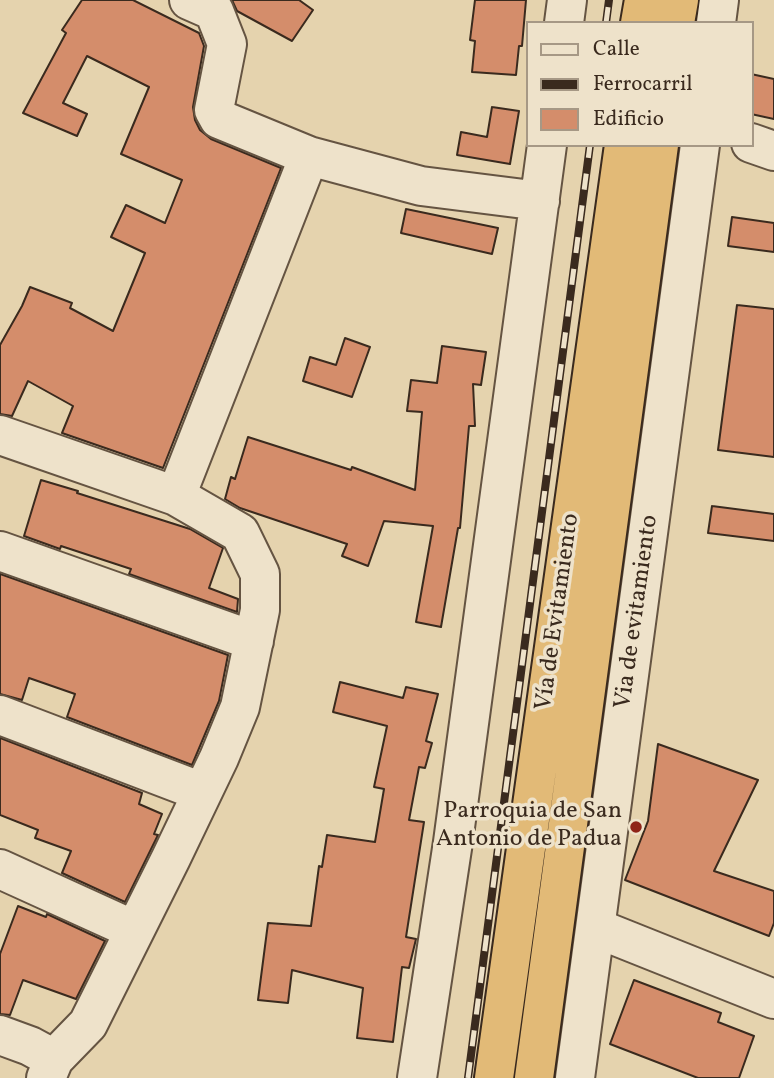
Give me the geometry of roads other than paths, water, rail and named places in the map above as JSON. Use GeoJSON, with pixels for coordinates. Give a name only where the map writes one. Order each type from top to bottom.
{"type":"FeatureCollection","features":[{"type":"Feature","properties":{"kind":"highway"},"geometry":{"type":"LineString","coordinates":[[640,21],[644,0]]}},
{"type":"Feature","properties":{"kind":"highway"},"geometry":{"type":"LineString","coordinates":[[676,21],[678,0]]}},
{"type":"Feature","properties":{"kind":"highway","name":"Vía de Evitamiento"},"geometry":{"type":"LineString","coordinates":[[494,1078],[624,147]]}},
{"type":"Feature","properties":{"kind":"highway","name":"Vía de Evitamiento"},"geometry":{"type":"LineString","coordinates":[[534,1078],[659,147]]}},
{"type":"Feature","properties":{"kind":"street"},"geometry":{"type":"LineString","coordinates":[[189,0],[214,11],[227,44],[214,110],[219,119],[309,156],[421,186],[540,201]]}},
{"type":"Feature","properties":{"kind":"street"},"geometry":{"type":"LineString","coordinates":[[564,21],[567,0]]}},
{"type":"Feature","properties":{"kind":"street"},"geometry":{"type":"LineString","coordinates":[[716,21],[719,0]]}},
{"type":"Feature","properties":{"kind":"street"},"geometry":{"type":"LineString","coordinates":[[753,144],[774,151]]}},
{"type":"Feature","properties":{"kind":"street"},"geometry":{"type":"LineString","coordinates":[[417,1078],[457,815],[547,147]]}},
{"type":"Feature","properties":{"kind":"street","name":"Via de evitamiento"},"geometry":{"type":"LineString","coordinates":[[575,1078],[701,147]]}},
{"type":"Feature","properties":{"kind":"street"},"geometry":{"type":"LineString","coordinates":[[176,496],[309,156]]}},
{"type":"Feature","properties":{"kind":"street"},"geometry":{"type":"LineString","coordinates":[[0,435],[176,496],[240,533],[260,574],[260,610],[240,707],[202,792],[88,1024],[50,1069],[30,1046],[0,1035]]}},
{"type":"Feature","properties":{"kind":"street"},"geometry":{"type":"LineString","coordinates":[[0,551],[254,641]]}},
{"type":"Feature","properties":{"kind":"street"},"geometry":{"type":"LineString","coordinates":[[0,715],[202,792]]}},
{"type":"Feature","properties":{"kind":"street"},"geometry":{"type":"LineString","coordinates":[[0,869],[134,930]]}},
{"type":"Feature","properties":{"kind":"street"},"geometry":{"type":"LineString","coordinates":[[596,928],[774,999]]}},
{"type":"Feature","properties":{"kind":"railway"},"geometry":{"type":"LineString","coordinates":[[606,21],[609,0]]}},
{"type":"Feature","properties":{"kind":"railway"},"geometry":{"type":"LineString","coordinates":[[468,1078],[590,147]]}},
{"type":"Feature","properties":{"kind":"place","name":"Parroquia de San Antonio de Padua"},"geometry":{"type":"Point","coordinates":[636,827]}}]}
